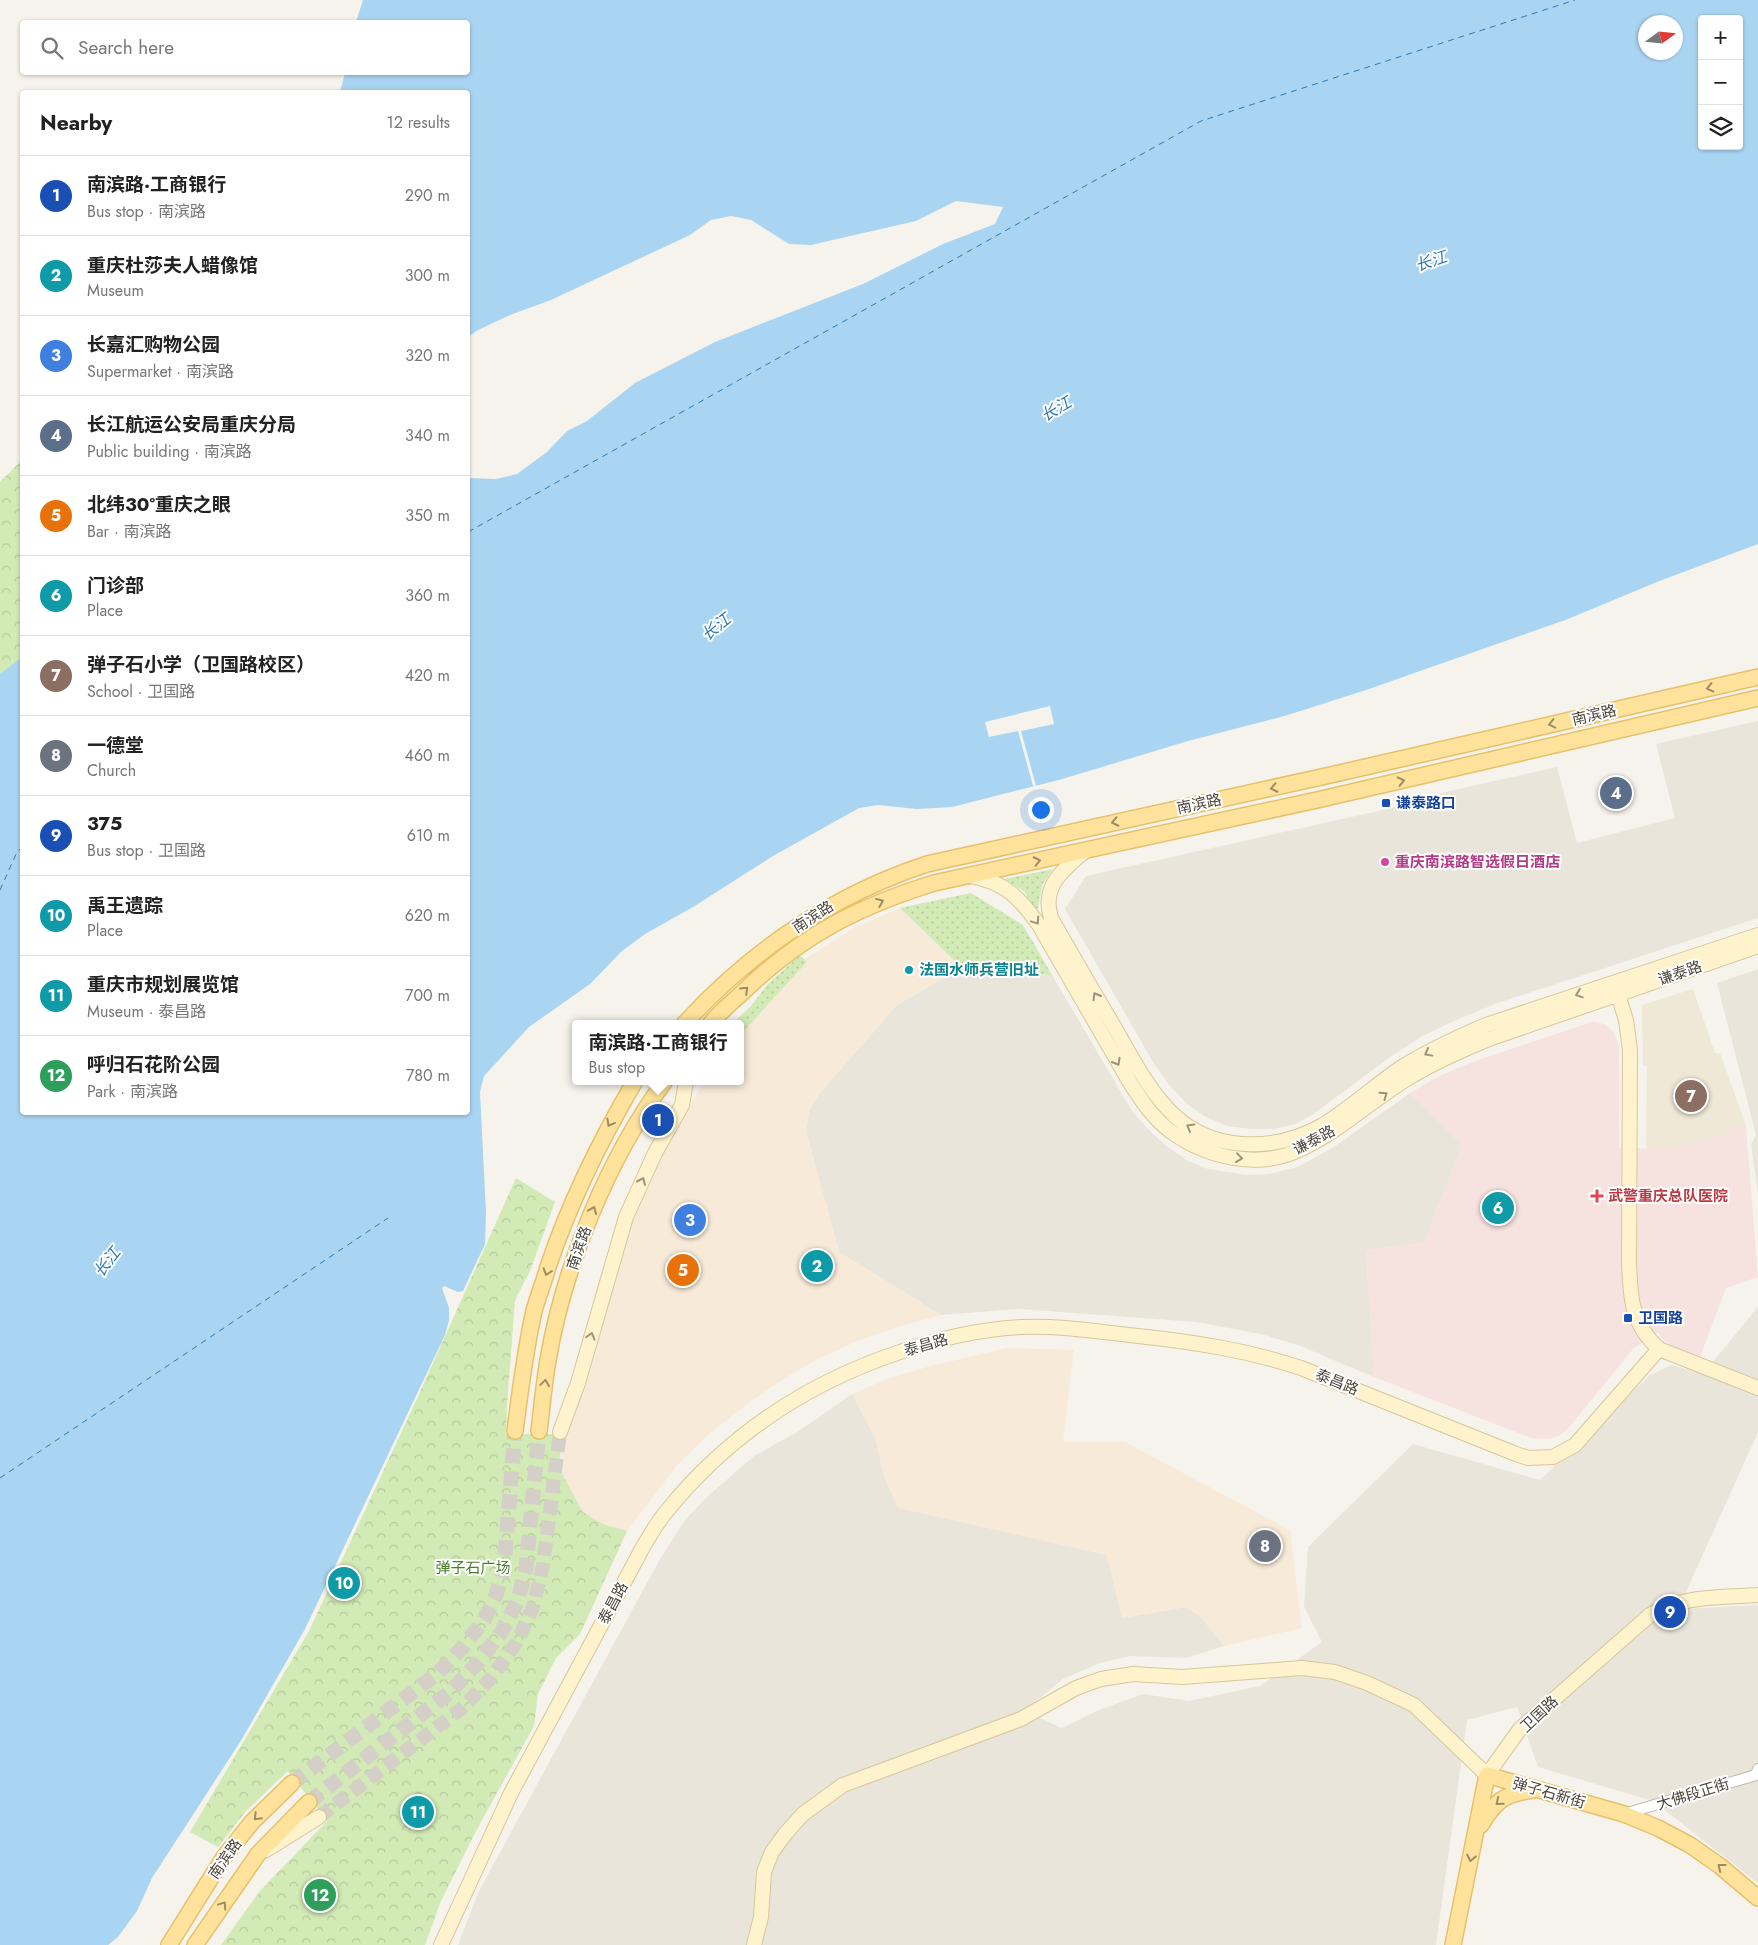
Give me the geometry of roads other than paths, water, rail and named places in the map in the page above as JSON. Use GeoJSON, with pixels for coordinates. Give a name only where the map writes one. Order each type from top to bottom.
{"type":"FeatureCollection","features":[{"type":"Feature","properties":{"kind":"main road","name":"南滨路"},"geometry":{"type":"LineString","coordinates":[[688,1020],[742,968],[798,926],[825,908],[894,875],[957,857],[1469,744],[1758,677]]}},
{"type":"Feature","properties":{"kind":"main road","name":"南滨路"},"geometry":{"type":"LineString","coordinates":[[714,1020],[779,959],[832,923],[902,893],[934,883],[1085,852],[1317,800],[1758,698]]}},
{"type":"Feature","properties":{"kind":"main road"},"geometry":{"type":"LineString","coordinates":[[1373,787],[1360,786],[1358,783],[1360,776],[1442,757],[1469,744]]}},
{"type":"Feature","properties":{"kind":"main road"},"geometry":{"type":"LineString","coordinates":[[1299,782],[1312,786],[1317,800]]}},
{"type":"Feature","properties":{"kind":"main road","name":"南滨路"},"geometry":{"type":"LineString","coordinates":[[515,1431],[524,1360],[535,1309],[555,1248],[587,1168],[610,1123],[633,1085]]}},
{"type":"Feature","properties":{"kind":"main road","name":"南滨路"},"geometry":{"type":"LineString","coordinates":[[539,1431],[548,1359],[561,1303],[578,1249],[595,1204],[630,1136],[662,1085]]}},
{"type":"Feature","properties":{"kind":"main road"},"geometry":{"type":"LineString","coordinates":[[1453,1945],[1487,1775]]}},
{"type":"Feature","properties":{"kind":"main road","name":"弹子石新街"},"geometry":{"type":"LineString","coordinates":[[1487,1775],[1624,1814],[1658,1828],[1720,1866],[1758,1898]]}},
{"type":"Feature","properties":{"kind":"main road","name":"南滨路"},"geometry":{"type":"LineString","coordinates":[[169,1945],[229,1851],[252,1822],[292,1783]]}},
{"type":"Feature","properties":{"kind":"main road"},"geometry":{"type":"LineString","coordinates":[[1476,1834],[1488,1813],[1504,1797],[1516,1792],[1537,1789]]}},
{"type":"Feature","properties":{"kind":"main road","name":"南滨路"},"geometry":{"type":"LineString","coordinates":[[195,1945],[258,1854],[309,1802]]}},
{"type":"Feature","properties":{"kind":"main road"},"geometry":{"type":"LineString","coordinates":[[229,1851],[242,1852],[247,1859],[248,1868]]}},
{"type":"Feature","properties":{"kind":"street","name":"谦泰路"},"geometry":{"type":"LineString","coordinates":[[1085,852],[1064,869],[1052,884],[1048,903],[1051,918],[1152,1091],[1168,1110],[1183,1123],[1203,1134],[1226,1142],[1246,1146],[1277,1143],[1300,1136],[1324,1124],[1402,1067],[1486,1024],[1758,946]]}},
{"type":"Feature","properties":{"kind":"street","name":"谦泰路"},"geometry":{"type":"LineString","coordinates":[[970,875],[986,878],[998,884],[1011,892],[1026,906],[1039,925],[1129,1082],[1156,1118],[1172,1132],[1195,1147],[1221,1156],[1244,1159],[1264,1159],[1297,1152],[1329,1134],[1410,1077],[1450,1055],[1616,988],[1758,935]]}},
{"type":"Feature","properties":{"kind":"street"},"geometry":{"type":"LineString","coordinates":[[1616,988],[1626,1020],[1630,1050],[1630,1291],[1639,1326],[1647,1339],[1659,1349],[1758,1388]]}},
{"type":"Feature","properties":{"kind":"street"},"geometry":{"type":"LineString","coordinates":[[560,1432],[578,1383],[626,1217],[654,1153],[682,1105],[685,1085]]}},
{"type":"Feature","properties":{"kind":"street","name":"泰昌路"},"geometry":{"type":"LineString","coordinates":[[441,1945],[511,1793],[643,1547],[666,1512],[725,1451],[760,1422],[793,1399],[830,1379],[862,1365],[925,1343],[992,1330],[1054,1327],[1176,1340],[1229,1348],[1283,1362],[1516,1454],[1541,1458],[1553,1457],[1575,1445],[1659,1349]]}},
{"type":"Feature","properties":{"kind":"street","name":"卫国路"},"geometry":{"type":"LineString","coordinates":[[1487,1775],[1520,1729],[1650,1615],[1665,1606],[1684,1600],[1758,1595]]}},
{"type":"Feature","properties":{"kind":"street"},"geometry":{"type":"LineString","coordinates":[[754,1945],[761,1917],[764,1872],[769,1859],[785,1834],[803,1814],[843,1785],[1022,1719],[1076,1688],[1101,1680],[1133,1674],[1182,1677],[1302,1668],[1335,1672],[1367,1682],[1414,1705],[1487,1775]]}},
{"type":"Feature","properties":{"kind":"street","name":"大佛段正街"},"geometry":{"type":"LineString","coordinates":[[1624,1814],[1756,1775],[1758,1769]]}},
{"type":"Feature","properties":{"kind":"street","name":"南滨路"},"geometry":{"type":"LineString","coordinates":[[258,1854],[320,1817]]}},
{"type":"Feature","properties":{"kind":"water","name":"长江"},"geometry":{"type":"Polygon","coordinates":[[[363,0],[1758,0],[1758,544],[1657,582],[1568,619],[1369,689],[1288,715],[1188,741],[1059,780],[952,807],[917,809],[878,805],[859,808],[773,856],[693,907],[645,934],[622,951],[590,984],[529,1027],[484,1076],[480,1092],[486,1213],[485,1244],[463,1291],[458,1292],[444,1286],[442,1288],[449,1308],[449,1320],[445,1335],[305,1629],[242,1739],[152,1878],[137,1911],[118,1937],[108,1945],[0,1945],[0,674],[20,659],[20,1115],[470,1115],[470,478],[496,479],[517,474],[547,452],[567,431],[587,421],[635,383],[715,342],[863,284],[943,244],[995,224],[1003,207],[956,201],[916,221],[811,245],[789,244],[751,220],[731,216],[711,220],[690,235],[551,300],[510,315],[470,336],[470,90],[341,90],[344,75],[470,75],[470,20],[357,20],[363,0]]]}},
{"type":"Feature","properties":{"kind":"tunnel"},"geometry":{"type":"LineString","coordinates":[[292,1783],[438,1673],[463,1647],[484,1620],[496,1595],[504,1568],[515,1431]]}},
{"type":"Feature","properties":{"kind":"tunnel"},"geometry":{"type":"LineString","coordinates":[[309,1802],[450,1692],[479,1661],[502,1631],[518,1600],[526,1568],[539,1431]]}},
{"type":"Feature","properties":{"kind":"tunnel"},"geometry":{"type":"LineString","coordinates":[[319,1817],[461,1709],[491,1678],[517,1642],[533,1607],[543,1565],[560,1432]]}},
{"type":"Feature","properties":{"kind":"place","name":"长江航运公安局重庆分局"},"geometry":{"type":"Point","coordinates":[1616,793]}},
{"type":"Feature","properties":{"kind":"place","name":"谦泰路口"},"geometry":{"type":"Point","coordinates":[1386,803]}},
{"type":"Feature","properties":{"kind":"place","name":"重庆南滨路智选假日酒店"},"geometry":{"type":"Point","coordinates":[1385,862]}},
{"type":"Feature","properties":{"kind":"place","name":"法国水师兵营旧址"},"geometry":{"type":"Point","coordinates":[909,970]}},
{"type":"Feature","properties":{"kind":"place","name":"弹子石小学（卫国路校区）"},"geometry":{"type":"Point","coordinates":[1691,1096]}},
{"type":"Feature","properties":{"kind":"place","name":"南滨路·工商银行"},"geometry":{"type":"Point","coordinates":[658,1120]}},
{"type":"Feature","properties":{"kind":"place","name":"武警重庆总队医院"},"geometry":{"type":"Point","coordinates":[1597,1196]}},
{"type":"Feature","properties":{"kind":"place","name":"门诊部"},"geometry":{"type":"Point","coordinates":[1498,1208]}},
{"type":"Feature","properties":{"kind":"place","name":"长嘉汇购物公园"},"geometry":{"type":"Point","coordinates":[690,1220]}},
{"type":"Feature","properties":{"kind":"place","name":"重庆杜莎夫人蜡像馆"},"geometry":{"type":"Point","coordinates":[817,1266]}},
{"type":"Feature","properties":{"kind":"place","name":"北纬30°重庆之眼"},"geometry":{"type":"Point","coordinates":[683,1270]}},
{"type":"Feature","properties":{"kind":"place","name":"卫国路"},"geometry":{"type":"Point","coordinates":[1628,1318]}},
{"type":"Feature","properties":{"kind":"place","name":"一德堂"},"geometry":{"type":"Point","coordinates":[1265,1546]}},
{"type":"Feature","properties":{"kind":"place","name":"禹王遗踪"},"geometry":{"type":"Point","coordinates":[344,1583]}},
{"type":"Feature","properties":{"kind":"place","name":"375"},"geometry":{"type":"Point","coordinates":[1670,1612]}},
{"type":"Feature","properties":{"kind":"place","name":"重庆市规划展览馆"},"geometry":{"type":"Point","coordinates":[418,1812]}},
{"type":"Feature","properties":{"kind":"place","name":"呼归石花阶公园"},"geometry":{"type":"Point","coordinates":[320,1895]}},
{"type":"Feature","properties":{"kind":"park label","name":"弹子石广场"},"geometry":{"type":"Point","coordinates":[473,1568]}}]}
